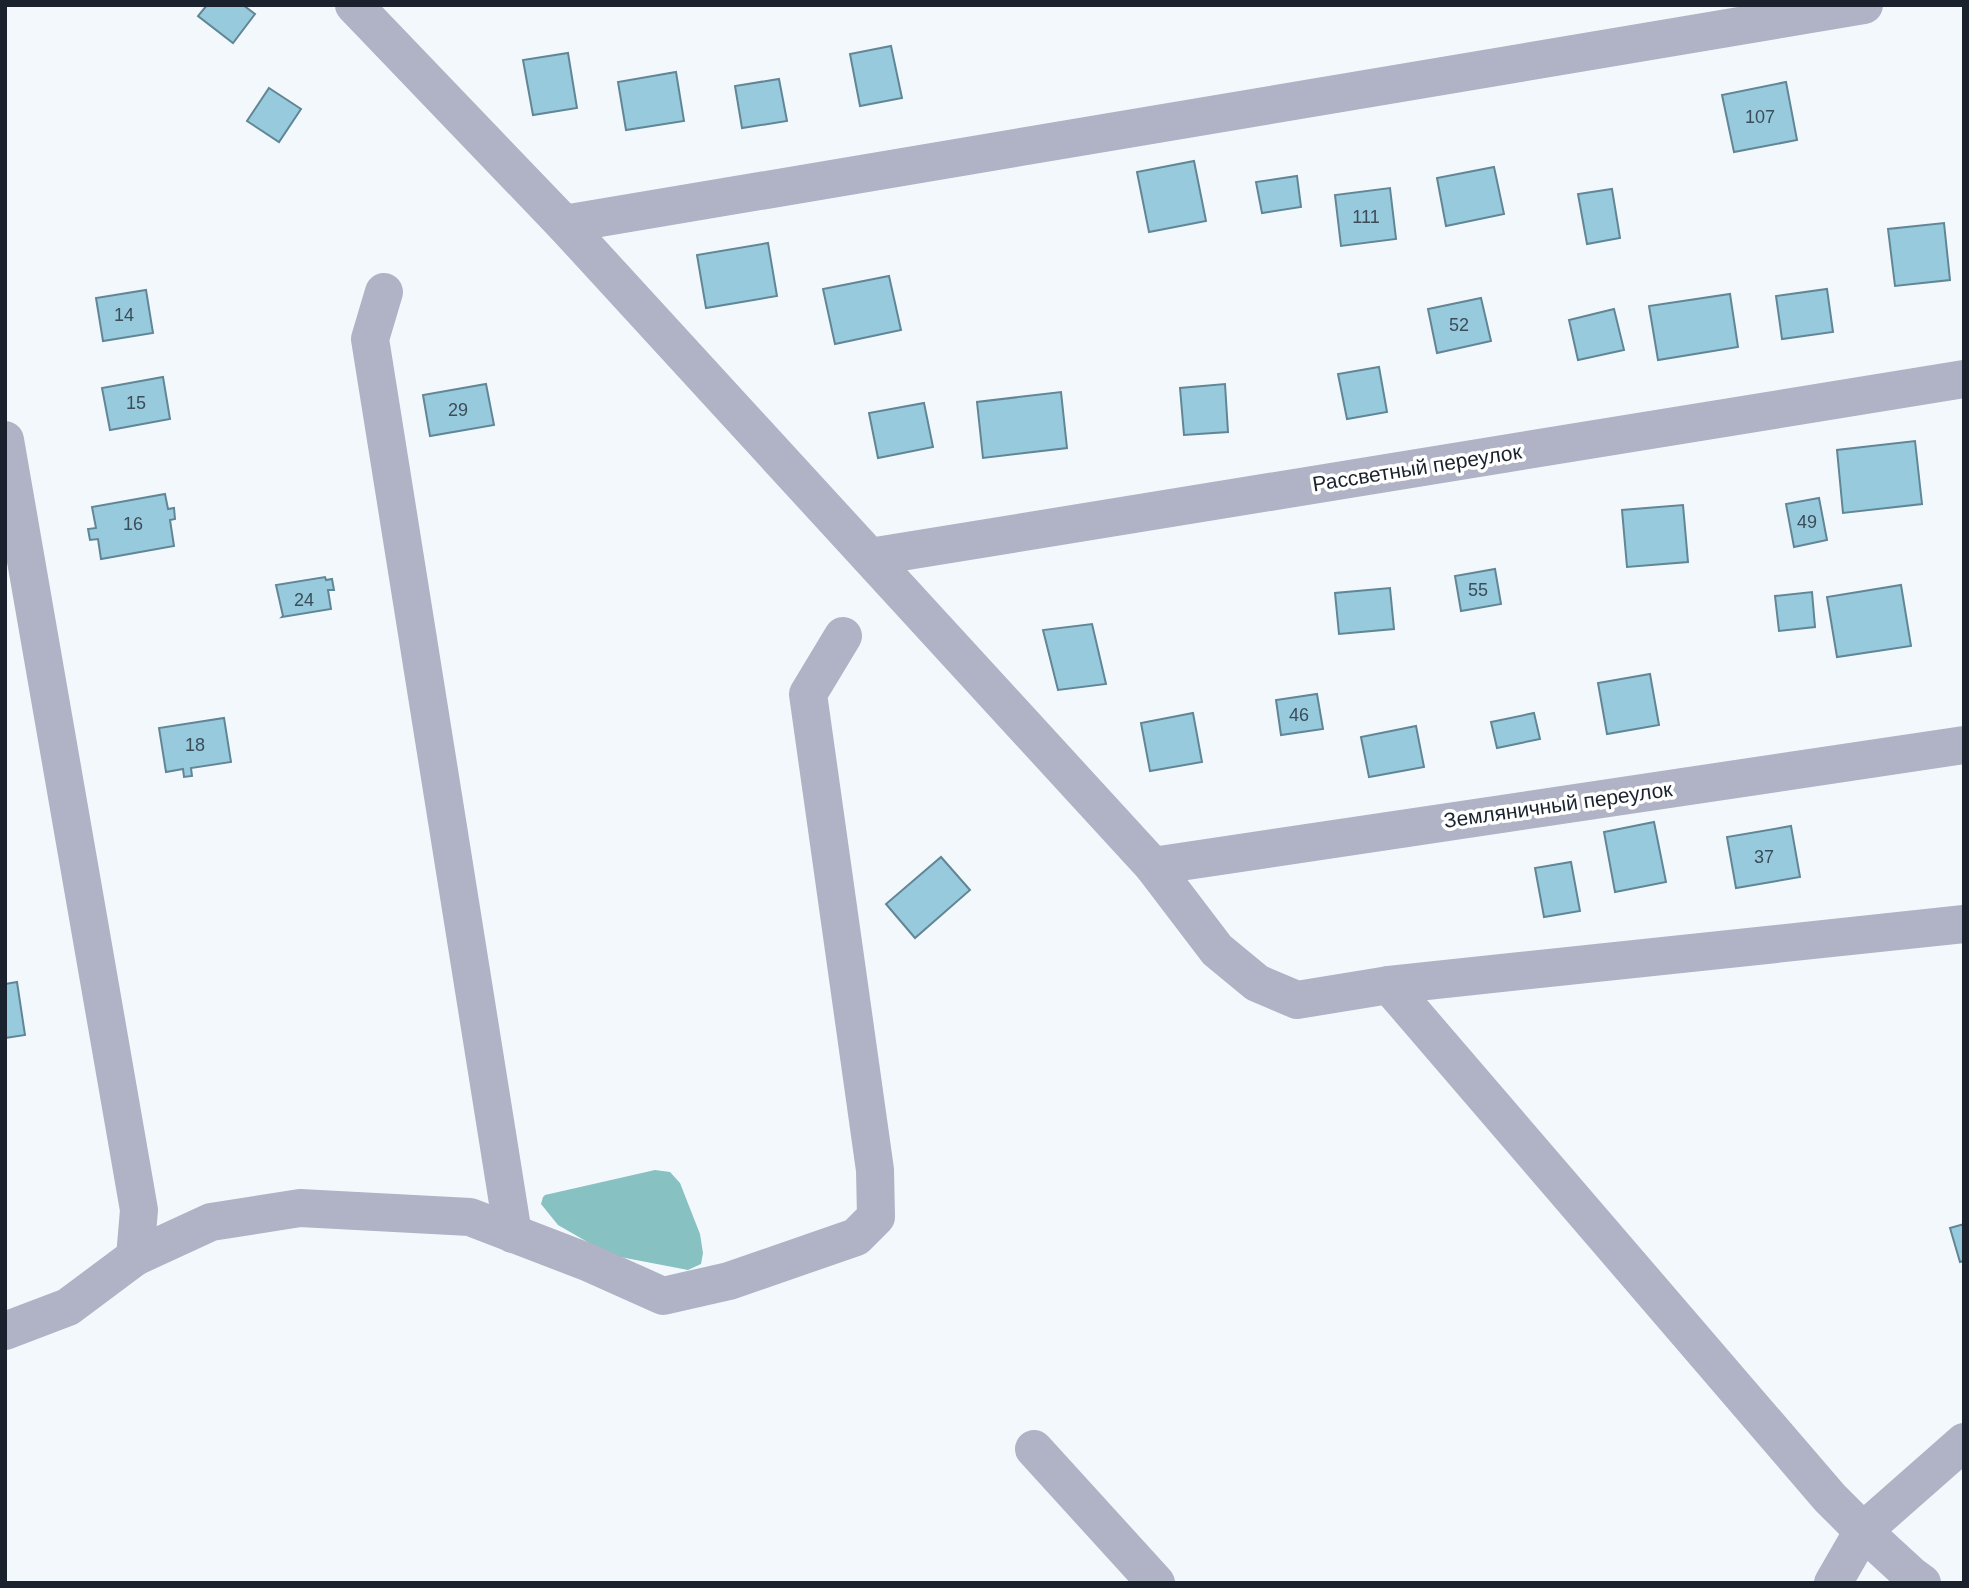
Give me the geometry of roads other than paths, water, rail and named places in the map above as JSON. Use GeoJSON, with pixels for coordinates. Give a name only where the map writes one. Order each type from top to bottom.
{"type":"FeatureCollection","features":[{"type":"Feature","properties":{"kind":"street"},"geometry":{"type":"LineString","coordinates":[[354,5],[564,224],[1153,866],[1217,950],[1257,983],[1297,1000],[1389,985],[1964,924]]}},
{"type":"Feature","properties":{"kind":"street"},"geometry":{"type":"LineString","coordinates":[[564,224],[1864,5]]}},
{"type":"Feature","properties":{"kind":"street"},"geometry":{"type":"LineString","coordinates":[[384,292],[370,339],[513,1234]]}},
{"type":"Feature","properties":{"kind":"street","name":"Рассветный переулок"},"geometry":{"type":"LineString","coordinates":[[870,557],[1964,379]]}},
{"type":"Feature","properties":{"kind":"street"},"geometry":{"type":"LineString","coordinates":[[5,440],[139,1210],[135,1257]]}},
{"type":"Feature","properties":{"kind":"street"},"geometry":{"type":"LineString","coordinates":[[5,1331],[68,1307],[135,1257],[211,1222],[300,1208],[470,1217],[587,1262],[663,1296],[729,1281],[856,1237],[876,1217],[875,1170],[808,694],[844,636]]}},
{"type":"Feature","properties":{"kind":"street","name":"Земляничный переулок"},"geometry":{"type":"LineString","coordinates":[[1153,866],[1964,745]]}},
{"type":"Feature","properties":{"kind":"street"},"geometry":{"type":"LineString","coordinates":[[1389,985],[1830,1498],[1922,1583]]}},
{"type":"Feature","properties":{"kind":"street"},"geometry":{"type":"LineString","coordinates":[[1833,1583],[1863,1531],[1964,1442]]}},
{"type":"Feature","properties":{"kind":"street"},"geometry":{"type":"LineString","coordinates":[[1034,1449],[1156,1583]]}},
{"type":"Feature","properties":{"kind":"water"},"geometry":{"type":"Polygon","coordinates":[[[655,1170],[670,1172],[680,1183],[700,1234],[703,1253],[701,1264],[688,1270],[610,1255],[558,1225],[541,1204],[545,1195],[655,1170]]]}}]}
